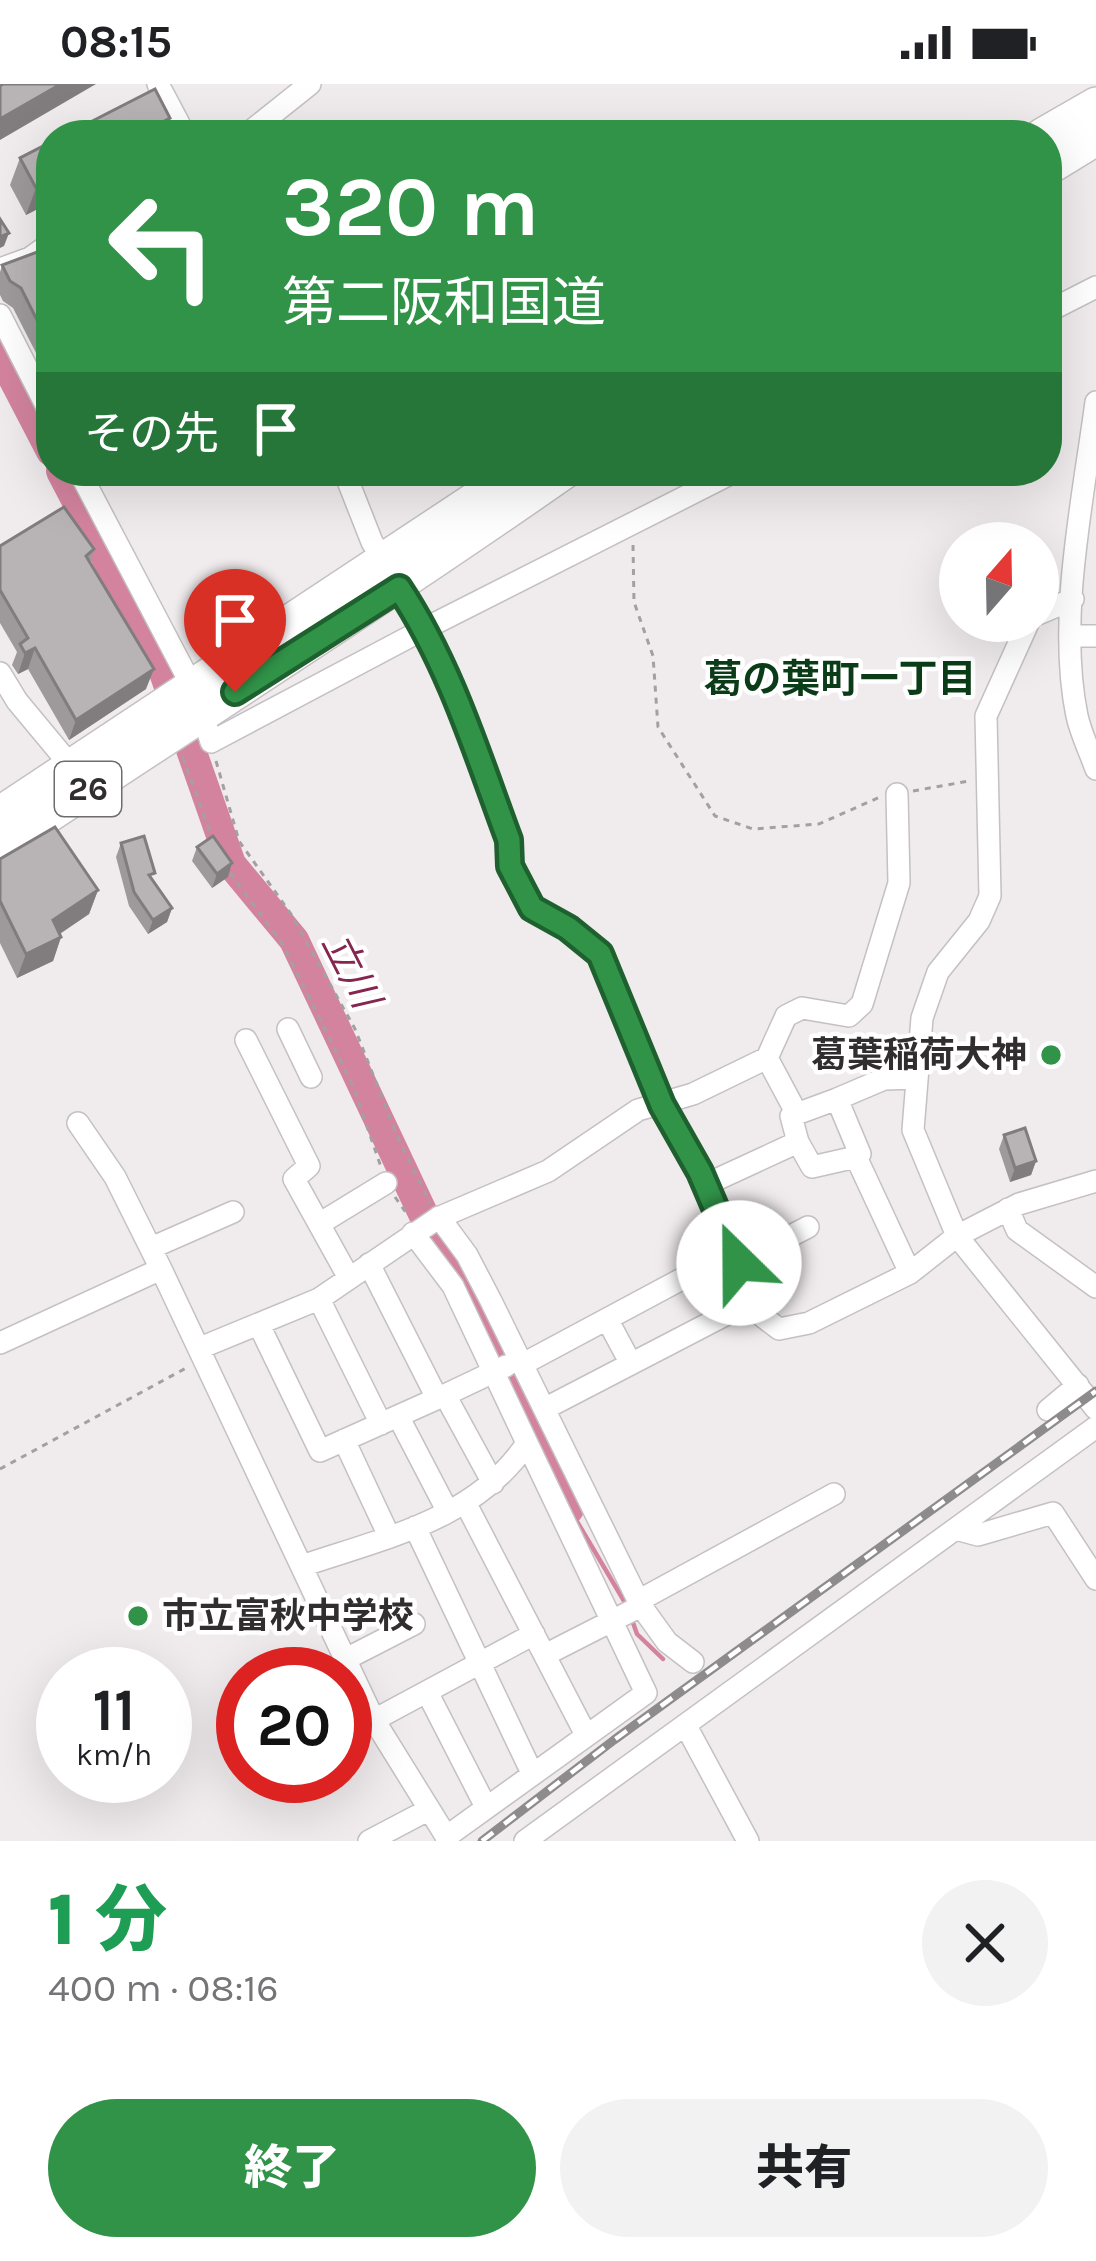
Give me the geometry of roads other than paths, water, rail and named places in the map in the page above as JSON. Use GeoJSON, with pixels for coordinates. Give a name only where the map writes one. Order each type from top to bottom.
{"type":"FeatureCollection","features":[{"type":"Feature","properties":{"kind":"highway"},"geometry":{"type":"LineString","coordinates":[[1062,124],[1096,104]]}},
{"type":"Feature","properties":{"kind":"highway"},"geometry":{"type":"LineString","coordinates":[[1062,160],[1096,140]]}},
{"type":"Feature","properties":{"kind":"highway","name":"26"},"geometry":{"type":"LineString","coordinates":[[0,848],[391,573],[498,486]]}},
{"type":"Feature","properties":{"kind":"highway","name":"26"},"geometry":{"type":"LineString","coordinates":[[391,573],[540,486]]}},
{"type":"Feature","properties":{"kind":"highway","name":"26"},"geometry":{"type":"LineString","coordinates":[[0,813],[71,766],[187,715]]}},
{"type":"Feature","properties":{"kind":"street"},"geometry":{"type":"LineString","coordinates":[[158,84],[177,120]]}},
{"type":"Feature","properties":{"kind":"street"},"geometry":{"type":"LineString","coordinates":[[265,120],[310,84]]}},
{"type":"Feature","properties":{"kind":"street"},"geometry":{"type":"LineString","coordinates":[[0,269],[36,254]]}},
{"type":"Feature","properties":{"kind":"street"},"geometry":{"type":"LineString","coordinates":[[1062,304],[1096,287]]}},
{"type":"Feature","properties":{"kind":"street"},"geometry":{"type":"LineString","coordinates":[[0,315],[36,386]]}},
{"type":"Feature","properties":{"kind":"street"},"geometry":{"type":"LineString","coordinates":[[1096,403],[1071,636],[1078,720],[1096,769]]}},
{"type":"Feature","properties":{"kind":"street"},"geometry":{"type":"LineString","coordinates":[[86,486],[187,715],[426,628],[707,486]]}},
{"type":"Feature","properties":{"kind":"street"},"geometry":{"type":"LineString","coordinates":[[351,486],[391,573],[446,669],[509,840],[510,866],[532,908],[568,928],[600,954],[662,1105],[705,1185],[762,1316],[779,1329],[809,1323],[910,1273],[957,1236],[1008,1209],[1096,1181]]}},
{"type":"Feature","properties":{"kind":"street"},"geometry":{"type":"LineString","coordinates":[[1059,605],[1073,599]]}},
{"type":"Feature","properties":{"kind":"street"},"geometry":{"type":"LineString","coordinates":[[1071,636],[1096,636]]}},
{"type":"Feature","properties":{"kind":"street"},"geometry":{"type":"LineString","coordinates":[[1019,642],[986,716],[990,896],[979,921],[938,972],[922,1018],[913,1130],[957,1236],[1096,1409]]}},
{"type":"Feature","properties":{"kind":"street"},"geometry":{"type":"LineString","coordinates":[[2,683],[71,766]]}},
{"type":"Feature","properties":{"kind":"street"},"geometry":{"type":"LineString","coordinates":[[203,1353],[319,1299],[426,1226],[548,1171],[638,1110],[693,1094],[767,1058],[786,1016],[802,1007],[849,1016],[862,1004],[898,883],[897,794]]}},
{"type":"Feature","properties":{"kind":"street"},"geometry":{"type":"LineString","coordinates":[[264,1076],[306,1066],[288,1029]]}},
{"type":"Feature","properties":{"kind":"street"},"geometry":{"type":"LineString","coordinates":[[246,1040],[309,1166],[294,1179],[349,1278]]}},
{"type":"Feature","properties":{"kind":"street"},"geometry":{"type":"LineString","coordinates":[[767,1058],[797,1114]]}},
{"type":"Feature","properties":{"kind":"street"},"geometry":{"type":"LineString","coordinates":[[837,1099],[860,1154],[812,1167],[791,1116],[884,1079],[917,1078]]}},
{"type":"Feature","properties":{"kind":"street"},"geometry":{"type":"LineString","coordinates":[[78,1123],[115,1177],[156,1258],[338,1647]]}},
{"type":"Feature","properties":{"kind":"street"},"geometry":{"type":"LineString","coordinates":[[705,1185],[798,1142]]}},
{"type":"Feature","properties":{"kind":"street"},"geometry":{"type":"LineString","coordinates":[[856,1157],[910,1273]]}},
{"type":"Feature","properties":{"kind":"street"},"geometry":{"type":"LineString","coordinates":[[319,1224],[386,1183]]}},
{"type":"Feature","properties":{"kind":"street"},"geometry":{"type":"LineString","coordinates":[[1008,1209],[1017,1230],[1096,1287]]}},
{"type":"Feature","properties":{"kind":"street"},"geometry":{"type":"LineString","coordinates":[[0,1343],[232,1212]]}},
{"type":"Feature","properties":{"kind":"street"},"geometry":{"type":"LineString","coordinates":[[426,1226],[453,1286],[547,1408]]}},
{"type":"Feature","properties":{"kind":"street"},"geometry":{"type":"LineString","coordinates":[[259,1325],[320,1450],[808,1227]]}},
{"type":"Feature","properties":{"kind":"street"},"geometry":{"type":"LineString","coordinates":[[369,1264],[494,1483]]}},
{"type":"Feature","properties":{"kind":"street"},"geometry":{"type":"LineString","coordinates":[[319,1299],[390,1420],[457,1508],[539,1644],[585,1733]]}},
{"type":"Feature","properties":{"kind":"street"},"geometry":{"type":"LineString","coordinates":[[547,1408],[754,1300]]}},
{"type":"Feature","properties":{"kind":"street"},"geometry":{"type":"LineString","coordinates":[[607,1319],[631,1364]]}},
{"type":"Feature","properties":{"kind":"street"},"geometry":{"type":"LineString","coordinates":[[372,1716],[447,1839],[585,1733],[646,1693],[630,1610],[540,1440],[511,1365]]}},
{"type":"Feature","properties":{"kind":"street"},"geometry":{"type":"LineString","coordinates":[[1048,1409],[1078,1385]]}},
{"type":"Feature","properties":{"kind":"street"},"geometry":{"type":"LineString","coordinates":[[302,1566],[457,1508],[494,1483],[540,1440],[547,1408]]}},
{"type":"Feature","properties":{"kind":"street"},"geometry":{"type":"LineString","coordinates":[[525,1841],[1096,1427]]}},
{"type":"Feature","properties":{"kind":"street"},"geometry":{"type":"LineString","coordinates":[[344,1440],[389,1536]]}},
{"type":"Feature","properties":{"kind":"street"},"geometry":{"type":"LineString","coordinates":[[540,1440],[630,1610],[693,1661]]}},
{"type":"Feature","properties":{"kind":"street"},"geometry":{"type":"LineString","coordinates":[[374,1720],[480,1664],[630,1610],[834,1495]]}},
{"type":"Feature","properties":{"kind":"street"},"geometry":{"type":"LineString","coordinates":[[956,1528],[978,1535],[1053,1513],[1096,1579]]}},
{"type":"Feature","properties":{"kind":"street"},"geometry":{"type":"LineString","coordinates":[[415,1527],[532,1773]]}},
{"type":"Feature","properties":{"kind":"street"},"geometry":{"type":"LineString","coordinates":[[369,1647],[414,1624]]}},
{"type":"Feature","properties":{"kind":"street"},"geometry":{"type":"LineString","coordinates":[[427,1692],[486,1807]]}},
{"type":"Feature","properties":{"kind":"street"},"geometry":{"type":"LineString","coordinates":[[686,1726],[748,1841]]}},
{"type":"Feature","properties":{"kind":"street"},"geometry":{"type":"LineString","coordinates":[[369,1841],[428,1810]]}},
{"type":"Feature","properties":{"kind":"waterway","name":"立川"},"geometry":{"type":"LineString","coordinates":[[0,353],[36,422]]}},
{"type":"Feature","properties":{"kind":"waterway","name":"立川"},"geometry":{"type":"LineString","coordinates":[[69,486],[160,661],[231,864],[294,940],[427,1222],[470,1289],[506,1361],[569,1509]]}},
{"type":"Feature","properties":{"kind":"waterway"},"geometry":{"type":"LineString","coordinates":[[572,1513],[627,1606]]}},
{"type":"Feature","properties":{"kind":"waterway"},"geometry":{"type":"LineString","coordinates":[[631,1617],[637,1634],[663,1659]]}},
{"type":"Feature","properties":{"kind":"railway"},"geometry":{"type":"LineString","coordinates":[[482,1841],[1096,1391]]}},
{"type":"Feature","properties":{"kind":"place","name":"葛葉稲荷大神"},"geometry":{"type":"Point","coordinates":[1051,1055]}},
{"type":"Feature","properties":{"kind":"place","name":"市立富秋中学校"},"geometry":{"type":"Point","coordinates":[138,1616]}},
{"type":"Feature","properties":{"kind":"district","name":"葛の葉町一丁目"},"geometry":{"type":"Point","coordinates":[840,679]}}]}
